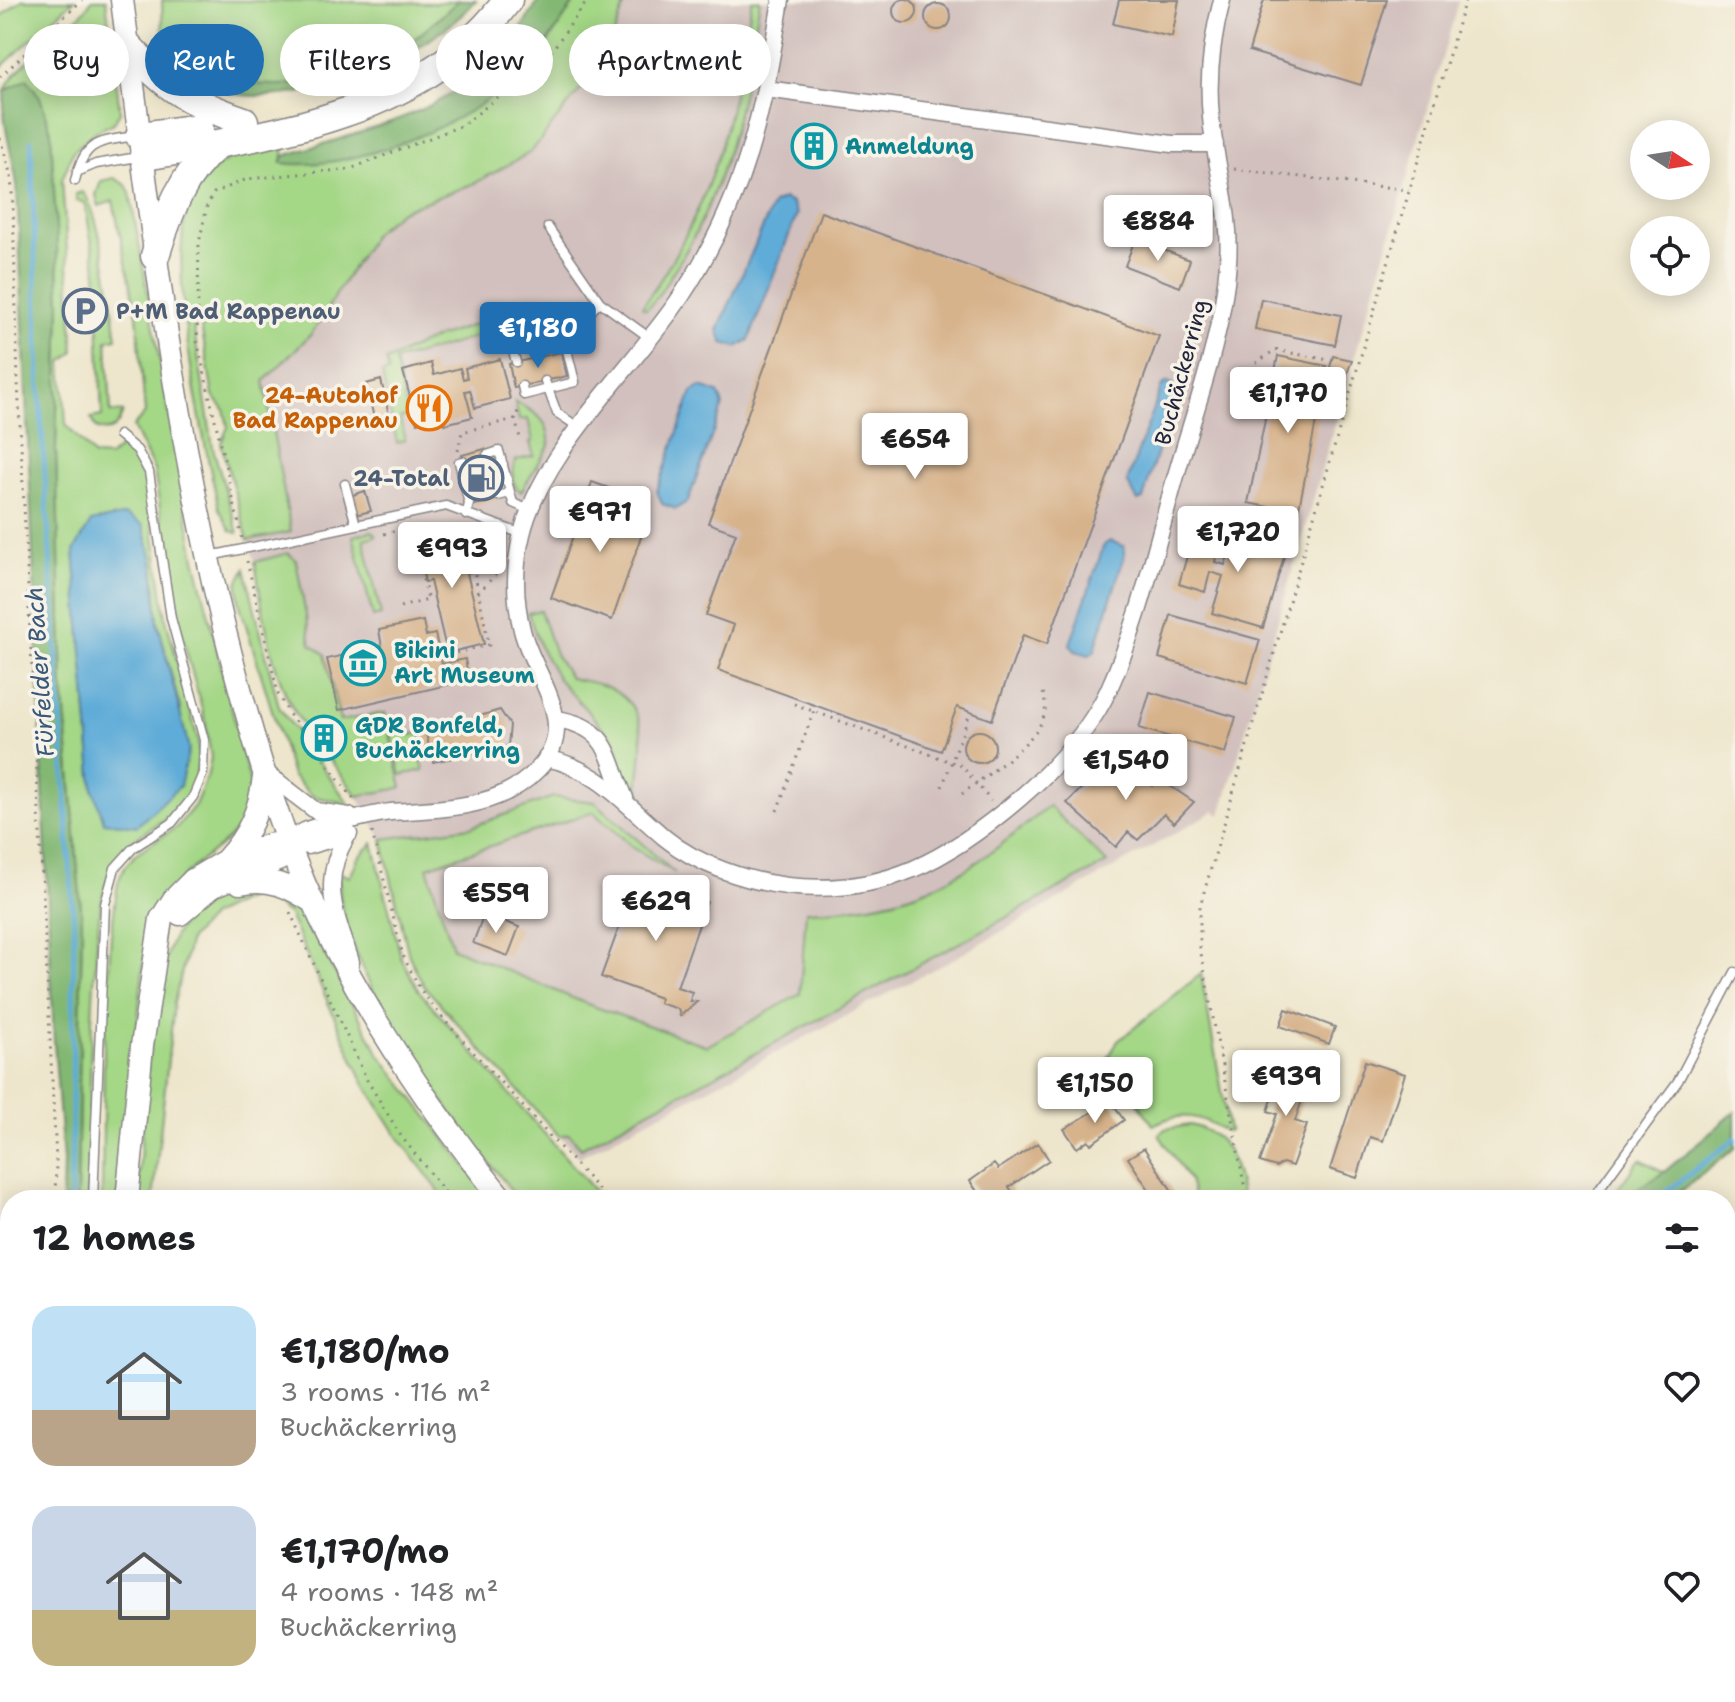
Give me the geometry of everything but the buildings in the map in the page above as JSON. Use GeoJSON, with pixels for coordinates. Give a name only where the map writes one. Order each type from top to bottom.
{"type":"FeatureCollection","features":[{"type":"Feature","properties":{"kind":"highway"},"geometry":{"type":"LineString","coordinates":[[142,146],[218,144],[356,108],[429,75],[490,24],[508,0]]}},
{"type":"Feature","properties":{"kind":"highway"},"geometry":{"type":"LineString","coordinates":[[129,47],[169,89],[185,99],[244,121]]}},
{"type":"Feature","properties":{"kind":"highway"},"geometry":{"type":"LineString","coordinates":[[142,146],[244,121],[312,120]]}},
{"type":"Feature","properties":{"kind":"highway"},"geometry":{"type":"LineString","coordinates":[[155,256],[190,171],[218,144]]}},
{"type":"Feature","properties":{"kind":"main road"},"geometry":{"type":"LineString","coordinates":[[122,0],[125,24]]}},
{"type":"Feature","properties":{"kind":"main road"},"geometry":{"type":"LineString","coordinates":[[129,53],[175,397],[206,557],[265,772],[313,902],[361,994],[449,1130],[495,1190]]}},
{"type":"Feature","properties":{"kind":"main road"},"geometry":{"type":"LineString","coordinates":[[225,861],[252,826],[261,803],[265,772]]}},
{"type":"Feature","properties":{"kind":"main road"},"geometry":{"type":"LineString","coordinates":[[166,929],[161,919],[174,899],[193,880],[225,861],[269,845],[289,842]]}},
{"type":"Feature","properties":{"kind":"main road"},"geometry":{"type":"LineString","coordinates":[[128,1190],[150,984],[166,929],[195,898],[213,886],[280,859],[289,842]]}},
{"type":"Feature","properties":{"kind":"main road"},"geometry":{"type":"LineString","coordinates":[[166,929],[210,895],[254,880],[292,888],[313,902]]}},
{"type":"Feature","properties":{"kind":"street"},"geometry":{"type":"LineString","coordinates":[[771,59],[781,0]]}},
{"type":"Feature","properties":{"kind":"street","name":"Buchäckerring"},"geometry":{"type":"LineString","coordinates":[[546,758],[595,776],[669,841],[698,859],[754,880],[828,888],[868,884],[938,859],[985,828],[1044,777],[1072,747],[1107,693],[1146,584],[1204,384],[1225,291],[1229,241],[1221,168],[1211,117],[1211,59],[1222,0]]}},
{"type":"Feature","properties":{"kind":"street"},"geometry":{"type":"LineString","coordinates":[[771,90],[1097,135],[1172,144],[1215,144]]}},
{"type":"Feature","properties":{"kind":"street"},"geometry":{"type":"LineString","coordinates":[[347,836],[307,846],[289,842],[299,831],[366,817],[490,800],[529,777],[546,758],[556,719],[551,694],[522,631],[516,571],[529,510],[548,472],[651,339],[696,273],[724,223],[757,132],[765,96]]}},
{"type":"Feature","properties":{"kind":"street","name":"Buchäckerring"},"geometry":{"type":"LineString","coordinates":[[556,719],[586,726],[598,734],[627,803]]}},
{"type":"Feature","properties":{"kind":"street"},"geometry":{"type":"LineString","coordinates":[[265,772],[316,811],[366,817]]}},
{"type":"Feature","properties":{"kind":"street"},"geometry":{"type":"LineString","coordinates":[[361,994],[333,904],[330,883],[347,836],[366,817]]}},
{"type":"Feature","properties":{"kind":"lane"},"geometry":{"type":"LineString","coordinates":[[108,141],[142,146],[96,164],[76,177],[79,158],[87,150],[108,141]]}},
{"type":"Feature","properties":{"kind":"lane"},"geometry":{"type":"LineString","coordinates":[[548,227],[600,302],[651,339]]}},
{"type":"Feature","properties":{"kind":"lane"},"geometry":{"type":"LineString","coordinates":[[516,362],[513,351],[564,338],[600,302]]}},
{"type":"Feature","properties":{"kind":"lane"},"geometry":{"type":"LineString","coordinates":[[523,390],[560,381],[575,382],[564,338]]}},
{"type":"Feature","properties":{"kind":"lane"},"geometry":{"type":"LineString","coordinates":[[550,342],[553,354]]}},
{"type":"Feature","properties":{"kind":"lane"},"geometry":{"type":"LineString","coordinates":[[536,345],[539,357]]}},
{"type":"Feature","properties":{"kind":"lane"},"geometry":{"type":"LineString","coordinates":[[525,348],[529,359]]}},
{"type":"Feature","properties":{"kind":"lane"},"geometry":{"type":"LineString","coordinates":[[546,385],[557,413],[581,429]]}},
{"type":"Feature","properties":{"kind":"lane"},"geometry":{"type":"LineString","coordinates":[[93,1190],[105,904],[115,868],[133,848],[172,823],[193,797],[203,773],[204,740],[171,618],[149,472],[137,450],[119,435]]}},
{"type":"Feature","properties":{"kind":"lane"},"geometry":{"type":"LineString","coordinates":[[487,455],[499,451],[513,503],[529,510]]}},
{"type":"Feature","properties":{"kind":"lane"},"geometry":{"type":"LineString","coordinates":[[460,458],[471,503],[466,515]]}},
{"type":"Feature","properties":{"kind":"lane"},"geometry":{"type":"LineString","coordinates":[[490,467],[503,464]]}},
{"type":"Feature","properties":{"kind":"lane"},"geometry":{"type":"LineString","coordinates":[[494,482],[507,479]]}},
{"type":"Feature","properties":{"kind":"lane"},"geometry":{"type":"LineString","coordinates":[[345,484],[356,525]]}},
{"type":"Feature","properties":{"kind":"lane"},"geometry":{"type":"LineString","coordinates":[[498,496],[510,493]]}},
{"type":"Feature","properties":{"kind":"lane"},"geometry":{"type":"LineString","coordinates":[[206,557],[446,506],[522,534]]}},
{"type":"Feature","properties":{"kind":"lane"},"geometry":{"type":"LineString","coordinates":[[1598,1190],[1678,1081],[1735,972]]}},
{"type":"Feature","properties":{"kind":"path"},"geometry":{"type":"LineString","coordinates":[[0,77],[82,0]]}},
{"type":"Feature","properties":{"kind":"path"},"geometry":{"type":"LineString","coordinates":[[588,0],[545,60],[463,125],[350,169],[247,179],[214,193],[207,206],[199,243],[197,341],[278,694],[289,714],[366,817],[403,956],[420,989],[445,1021],[599,1190]]}},
{"type":"Feature","properties":{"kind":"path"},"geometry":{"type":"LineString","coordinates":[[1245,1190],[1200,948],[1200,906],[1465,0]]}},
{"type":"Feature","properties":{"kind":"path"},"geometry":{"type":"LineString","coordinates":[[0,138],[11,176],[13,207],[18,383],[55,1190]]}},
{"type":"Feature","properties":{"kind":"path"},"geometry":{"type":"LineString","coordinates":[[1221,168],[1409,190]]}},
{"type":"Feature","properties":{"kind":"path"},"geometry":{"type":"LineString","coordinates":[[1256,363],[1275,350],[1329,360]]}},
{"type":"Feature","properties":{"kind":"path"},"geometry":{"type":"LineString","coordinates":[[520,438],[515,419],[523,390]]}},
{"type":"Feature","properties":{"kind":"path"},"geometry":{"type":"LineString","coordinates":[[460,458],[462,432],[515,419]]}},
{"type":"Feature","properties":{"kind":"path"},"geometry":{"type":"LineString","coordinates":[[384,534],[395,531],[413,537],[456,527],[467,535],[489,645],[451,654]]}},
{"type":"Feature","properties":{"kind":"path"},"geometry":{"type":"LineString","coordinates":[[400,607],[428,600],[413,537]]}},
{"type":"Feature","properties":{"kind":"path"},"geometry":{"type":"LineString","coordinates":[[478,593],[498,570],[516,571]]}},
{"type":"Feature","properties":{"kind":"path"},"geometry":{"type":"LineString","coordinates":[[962,794],[1038,727],[1046,712],[1043,691]]}},
{"type":"Feature","properties":{"kind":"path"},"geometry":{"type":"LineString","coordinates":[[794,704],[962,766],[994,805]]}},
{"type":"Feature","properties":{"kind":"path"},"geometry":{"type":"LineString","coordinates":[[777,811],[814,711]]}},
{"type":"Feature","properties":{"kind":"path"},"geometry":{"type":"LineString","coordinates":[[942,787],[969,716]]}},
{"type":"Feature","properties":{"kind":"path"},"geometry":{"type":"LineString","coordinates":[[299,928],[367,1080],[401,1136],[443,1190]]}},
{"type":"Feature","properties":{"kind":"shaded area"},"geometry":{"type":"Polygon","coordinates":[[[626,0],[638,3],[640,0],[1459,0],[1221,815],[1214,811],[953,959],[579,1157],[424,986],[409,956],[382,839],[357,796],[292,712],[283,692],[255,562],[232,482],[277,467],[263,381],[312,333],[375,232],[401,211],[439,198],[531,152],[575,96],[771,96],[771,24],[618,24],[626,0]]]}},
{"type":"Feature","properties":{"kind":"green space"},"geometry":{"type":"Polygon","coordinates":[[[22,0],[74,0],[48,24],[24,24],[24,46],[0,68],[0,17],[22,0]]]}},
{"type":"Feature","properties":{"kind":"green space"},"geometry":{"type":"Polygon","coordinates":[[[92,0],[106,0],[109,24],[72,24],[92,0]]]}},
{"type":"Feature","properties":{"kind":"green space"},"geometry":{"type":"Polygon","coordinates":[[[162,0],[434,3],[459,0],[420,35],[420,24],[280,24],[280,85],[264,84],[264,24],[163,24],[162,0]]]}},
{"type":"Feature","properties":{"kind":"green space"},"geometry":{"type":"Polygon","coordinates":[[[459,0],[476,0],[450,24],[436,24],[436,34],[420,45],[420,35],[459,0]]]}},
{"type":"Feature","properties":{"kind":"green space"},"geometry":{"type":"Polygon","coordinates":[[[539,0],[576,0],[553,34],[553,24],[524,24],[539,0]]]}},
{"type":"Feature","properties":{"kind":"green space"},"geometry":{"type":"Polygon","coordinates":[[[576,0],[626,0],[618,24],[569,24],[569,96],[575,96],[531,152],[475,183],[401,211],[375,232],[312,333],[264,381],[291,532],[248,540],[221,443],[228,427],[224,409],[213,396],[201,325],[193,324],[213,448],[238,533],[231,531],[219,509],[204,440],[183,303],[181,260],[184,223],[201,183],[231,158],[270,147],[284,146],[282,163],[353,157],[459,96],[553,96],[553,35],[576,0]]]}},
{"type":"Feature","properties":{"kind":"green space"},"geometry":{"type":"Polygon","coordinates":[[[752,0],[760,0],[756,24],[747,24],[752,0]]]}},
{"type":"Feature","properties":{"kind":"green space"},"geometry":{"type":"Polygon","coordinates":[[[24,64],[24,82],[5,91],[10,80],[24,64]]]}},
{"type":"Feature","properties":{"kind":"green space"},"geometry":{"type":"Polygon","coordinates":[[[24,81],[24,96],[39,96],[51,132],[60,304],[56,450],[63,685],[82,921],[77,1190],[62,1190],[17,185],[4,103],[5,91],[24,81]]]}},
{"type":"Feature","properties":{"kind":"green space"},"geometry":{"type":"Polygon","coordinates":[[[264,84],[280,85],[280,94],[264,96],[264,84]]]}},
{"type":"Feature","properties":{"kind":"green space"},"geometry":{"type":"Polygon","coordinates":[[[118,96],[120,112],[114,123],[93,133],[73,152],[62,180],[74,352],[62,362],[66,425],[94,456],[109,457],[122,446],[141,462],[166,619],[198,740],[197,769],[191,791],[181,806],[124,850],[112,868],[104,889],[92,1018],[88,1190],[77,1190],[82,921],[63,685],[56,450],[60,304],[51,132],[40,97],[118,96]],[[74,551],[93,789],[181,711],[158,623],[153,559],[74,551]]]}},
{"type":"Feature","properties":{"kind":"green space"},"geometry":{"type":"Polygon","coordinates":[[[448,96],[492,96],[430,132],[368,154],[308,164],[281,163],[284,156],[371,129],[448,96]]]}},
{"type":"Feature","properties":{"kind":"green space"},"geometry":{"type":"Polygon","coordinates":[[[733,96],[742,96],[720,176],[707,210],[660,294],[646,309],[642,307],[667,269],[704,196],[733,96]]]}},
{"type":"Feature","properties":{"kind":"green space"},"geometry":{"type":"Polygon","coordinates":[[[114,178],[126,185],[130,193],[195,559],[251,787],[248,805],[237,829],[180,880],[147,932],[120,1190],[102,1190],[104,1047],[111,935],[118,882],[125,866],[138,852],[177,827],[195,805],[208,774],[211,757],[205,720],[177,617],[154,470],[133,427],[145,413],[137,315],[113,201],[99,206],[96,195],[101,181],[114,178]]]}},
{"type":"Feature","properties":{"kind":"green space"},"geometry":{"type":"Polygon","coordinates":[[[82,192],[88,200],[100,236],[117,338],[107,340],[111,413],[123,412],[117,425],[110,430],[96,428],[91,418],[102,416],[96,268],[85,203],[76,200],[76,194],[82,192]]]}},
{"type":"Feature","properties":{"kind":"green space"},"geometry":{"type":"Polygon","coordinates":[[[551,299],[543,308],[506,326],[395,361],[408,416],[400,418],[405,440],[397,443],[382,374],[389,372],[386,361],[432,339],[551,299]]]}},
{"type":"Feature","properties":{"kind":"green space"},"geometry":{"type":"Polygon","coordinates":[[[515,402],[541,418],[549,437],[549,446],[521,492],[513,482],[513,469],[516,460],[534,456],[530,442],[533,441],[528,419],[519,420],[515,402]]]}},
{"type":"Feature","properties":{"kind":"green space"},"geometry":{"type":"Polygon","coordinates":[[[372,531],[376,536],[364,539],[381,615],[373,617],[353,536],[372,531]]]}},
{"type":"Feature","properties":{"kind":"green space"},"geometry":{"type":"Polygon","coordinates":[[[288,553],[296,560],[311,644],[325,654],[340,721],[385,713],[402,788],[357,796],[323,750],[333,742],[322,728],[311,735],[287,696],[272,653],[255,562],[288,553]]]}},
{"type":"Feature","properties":{"kind":"green space"},"geometry":{"type":"Polygon","coordinates":[[[245,569],[279,707],[349,804],[312,796],[292,776],[239,602],[238,583],[245,569]]]}},
{"type":"Feature","properties":{"kind":"green space"},"geometry":{"type":"Polygon","coordinates":[[[540,610],[555,654],[570,678],[607,687],[621,695],[637,715],[642,740],[639,784],[646,811],[624,779],[615,741],[558,679],[541,649],[528,613],[540,610]]]}},
{"type":"Feature","properties":{"kind":"green space"},"geometry":{"type":"Polygon","coordinates":[[[404,717],[409,735],[420,733],[426,758],[421,759],[424,770],[401,775],[388,721],[404,717]]]}},
{"type":"Feature","properties":{"kind":"green space"},"geometry":{"type":"Polygon","coordinates":[[[553,797],[595,802],[675,873],[634,848],[593,812],[427,867],[453,948],[587,1004],[707,1046],[800,994],[806,911],[881,903],[939,884],[991,852],[1049,806],[1107,863],[581,1148],[569,1134],[559,1136],[424,986],[409,956],[382,839],[471,827],[553,797]]]}},
{"type":"Feature","properties":{"kind":"green space"},"geometry":{"type":"Polygon","coordinates":[[[373,843],[401,958],[419,991],[594,1190],[511,1190],[435,1090],[377,998],[356,953],[343,911],[340,873],[350,877],[358,858],[373,843]]]}},
{"type":"Feature","properties":{"kind":"green space"},"geometry":{"type":"Polygon","coordinates":[[[248,885],[286,896],[301,911],[380,1055],[484,1190],[438,1190],[398,1137],[363,1081],[289,915],[267,898],[250,897],[211,916],[190,939],[174,1003],[154,1190],[138,1190],[148,1059],[159,983],[168,952],[184,921],[200,907],[248,885]]]}},
{"type":"Feature","properties":{"kind":"green space"},"geometry":{"type":"Polygon","coordinates":[[[1201,974],[1229,1131],[1226,1132],[1208,1122],[1182,1116],[1153,1125],[1108,1058],[1118,1041],[1201,974]]]}},
{"type":"Feature","properties":{"kind":"green space"},"geometry":{"type":"Polygon","coordinates":[[[1735,1112],[1735,1148],[1682,1190],[1636,1190],[1664,1172],[1735,1112]]]}},
{"type":"Feature","properties":{"kind":"green space"},"geometry":{"type":"Polygon","coordinates":[[[1190,1125],[1214,1135],[1229,1152],[1240,1190],[1192,1190],[1189,1180],[1159,1135],[1165,1129],[1190,1125]]]}},
{"type":"Feature","properties":{"kind":"green space"},"geometry":{"type":"Polygon","coordinates":[[[1640,1159],[1664,1172],[1636,1190],[1617,1190],[1640,1159]]]}},
{"type":"Feature","properties":{"kind":"water"},"geometry":{"type":"Polygon","coordinates":[[[783,199],[792,203],[797,214],[749,340],[737,347],[723,343],[718,330],[773,204],[783,199]]]}},
{"type":"Feature","properties":{"kind":"water"},"geometry":{"type":"Polygon","coordinates":[[[1168,382],[1174,385],[1175,392],[1143,499],[1138,501],[1127,482],[1162,386],[1168,382]]]}},
{"type":"Feature","properties":{"kind":"water"},"geometry":{"type":"Polygon","coordinates":[[[701,387],[718,393],[723,405],[688,501],[676,509],[662,504],[657,491],[692,392],[701,387]]]}},
{"type":"Feature","properties":{"kind":"water"},"geometry":{"type":"Polygon","coordinates":[[[126,515],[143,525],[153,559],[158,623],[189,749],[180,786],[137,826],[104,822],[93,789],[74,551],[91,522],[126,515]]]}},
{"type":"Feature","properties":{"kind":"water"},"geometry":{"type":"Polygon","coordinates":[[[1110,541],[1124,546],[1125,554],[1094,652],[1089,655],[1075,651],[1070,644],[1104,545],[1110,541]]]}},
{"type":"Feature","properties":{"kind":"waterway","name":"Fürfelder Bach"},"geometry":{"type":"LineString","coordinates":[[31,141],[40,399],[74,927],[71,1190]]}},
{"type":"Feature","properties":{"kind":"waterway"},"geometry":{"type":"LineString","coordinates":[[1669,1190],[1735,1139]]}},
{"type":"Feature","properties":{"kind":"place","name":"Anmeldung"},"geometry":{"type":"Point","coordinates":[814,146]}},
{"type":"Feature","properties":{"kind":"place","name":"P+M Bad Rappenau"},"geometry":{"type":"Point","coordinates":[85,311]}},
{"type":"Feature","properties":{"kind":"place","name":"24-Autohof Bad Rappenau"},"geometry":{"type":"Point","coordinates":[429,408]}},
{"type":"Feature","properties":{"kind":"place","name":"24-Total"},"geometry":{"type":"Point","coordinates":[481,478]}},
{"type":"Feature","properties":{"kind":"place","name":"Bikini Art Museum"},"geometry":{"type":"Point","coordinates":[363,663]}},
{"type":"Feature","properties":{"kind":"place","name":"GDR Bonfeld, Buchäckerring"},"geometry":{"type":"Point","coordinates":[324,738]}}]}
